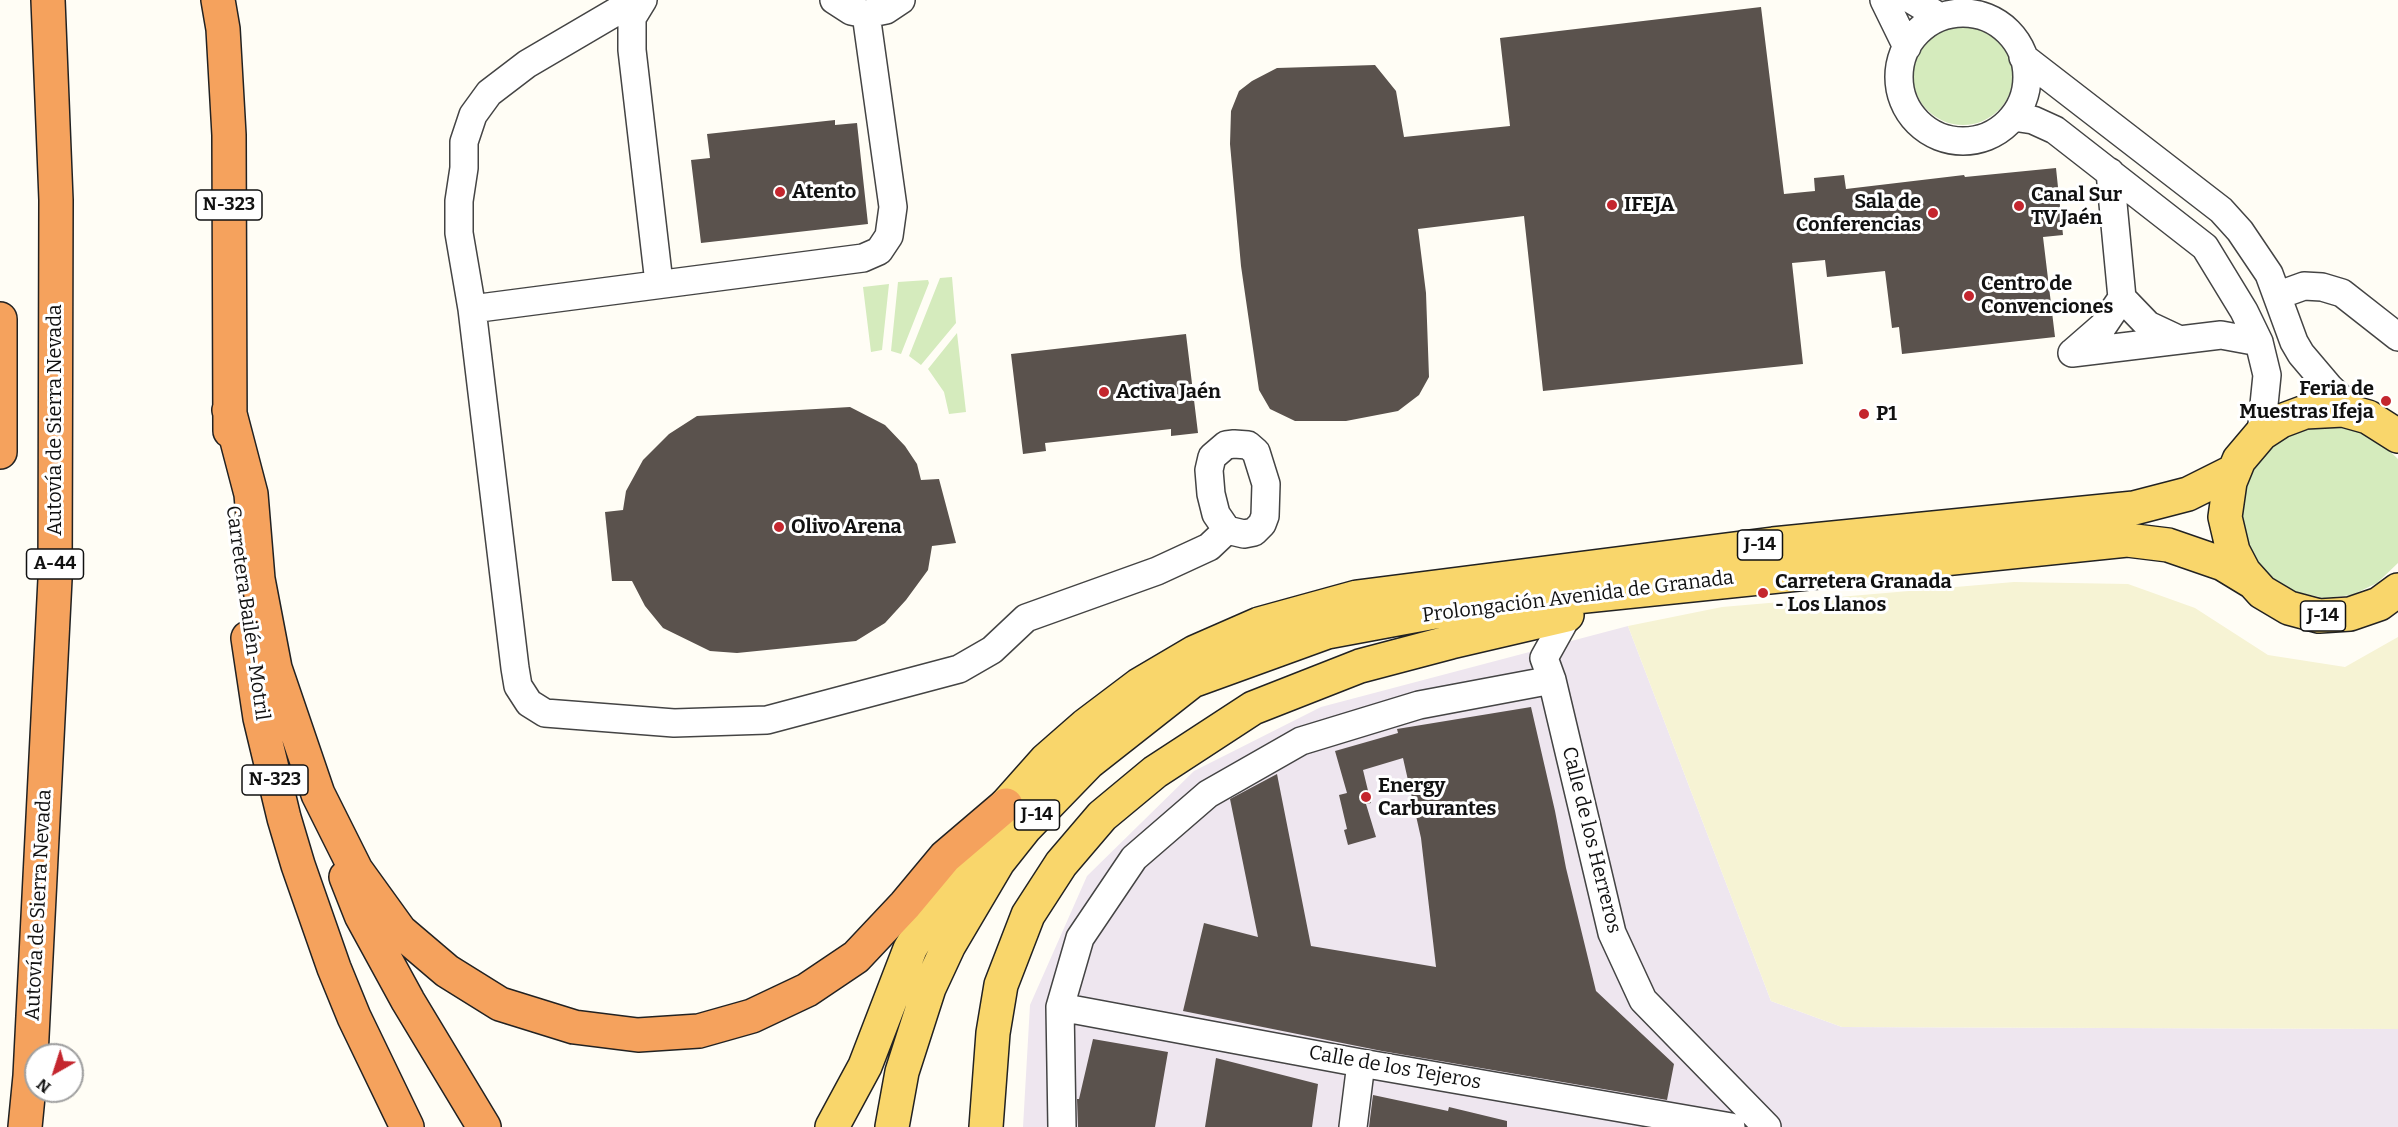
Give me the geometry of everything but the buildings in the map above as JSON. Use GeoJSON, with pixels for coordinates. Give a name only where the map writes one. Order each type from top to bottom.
{"type":"FeatureCollection","features":[{"type":"Feature","properties":{"kind":"highway","name":"Autovía de Sierra Nevada"},"geometry":{"type":"LineString","coordinates":[[25,1127],[30,1076],[55,579],[56,200],[48,0]]}},
{"type":"Feature","properties":{"kind":"highway","name":"Carretera Bailén-Motril"},"geometry":{"type":"LineString","coordinates":[[219,0],[223,29],[229,135],[229,410],[232,501],[242,600],[260,718],[284,818],[304,884],[334,968],[358,1027],[407,1127]]}},
{"type":"Feature","properties":{"kind":"highway"},"geometry":{"type":"LineString","coordinates":[[0,319],[0,452]]}},
{"type":"Feature","properties":{"kind":"highway"},"geometry":{"type":"LineString","coordinates":[[229,410],[251,494],[258,579],[275,668],[341,865],[361,915],[408,1001],[484,1127]]}},
{"type":"Feature","properties":{"kind":"highway"},"geometry":{"type":"LineString","coordinates":[[318,794],[356,870],[400,931],[447,971],[500,1004],[574,1027],[638,1035],[699,1031],[752,1016],[807,990],[856,957],[905,906],[945,857],[1006,805]]}},
{"type":"Feature","properties":{"kind":"main road","name":"J-14"},"geometry":{"type":"LineString","coordinates":[[2398,436],[2379,423],[2356,413],[2330,409],[2305,412],[2276,423],[2261,434],[2246,451],[2234,471],[2227,493],[2227,529],[2238,562],[2251,581],[2275,601],[2304,613],[2334,616],[2365,610],[2379,604],[2398,590]]}},
{"type":"Feature","properties":{"kind":"main road","name":"Prolongación Avenida de Granada"},"geometry":{"type":"LineString","coordinates":[[832,1127],[865,1066],[910,949],[960,864],[1006,805],[1054,753],[1086,725],[1139,685],[1195,652],[1259,624],[1357,597],[1773,543],[2134,508],[2188,494],[2234,471]]}},
{"type":"Feature","properties":{"kind":"main road","name":"Prolongación Avenida de Granada"},"geometry":{"type":"LineString","coordinates":[[892,1127],[902,1072],[929,988],[949,945],[998,862],[1025,828],[1089,762],[1192,681],[1327,632],[1440,611],[2127,540],[2168,545],[2223,564],[2251,581]]}},
{"type":"Feature","properties":{"kind":"main road"},"geometry":{"type":"LineString","coordinates":[[986,1127],[993,1034],[1005,975],[1028,915],[1061,864],[1102,816],[1155,772],[1253,708],[1360,666],[1568,615],[1676,585]]}},
{"type":"Feature","properties":{"kind":"street"},"geometry":{"type":"LineString","coordinates":[[636,0],[527,64],[489,93],[473,115],[464,142],[459,233],[472,309],[514,668],[518,686],[529,703],[545,713],[674,723],[767,720],[959,669],[992,650],[1026,618],[1157,571],[1209,547],[1227,530]]}},
{"type":"Feature","properties":{"kind":"street"},"geometry":{"type":"LineString","coordinates":[[643,0],[632,18],[632,51],[659,283]]}},
{"type":"Feature","properties":{"kind":"street"},"geometry":{"type":"LineString","coordinates":[[834,0],[851,11],[866,14],[886,10],[901,0]]}},
{"type":"Feature","properties":{"kind":"street"},"geometry":{"type":"LineString","coordinates":[[1884,0],[1907,46]]}},
{"type":"Feature","properties":{"kind":"street"},"geometry":{"type":"LineString","coordinates":[[1912,0],[1941,17]]}},
{"type":"Feature","properties":{"kind":"street"},"geometry":{"type":"LineString","coordinates":[[472,309],[863,258],[879,251],[889,236],[893,207],[866,14]]}},
{"type":"Feature","properties":{"kind":"street"},"geometry":{"type":"LineString","coordinates":[[1955,14],[1983,16],[2008,32],[2024,57],[2026,88],[2013,117],[1996,132],[1976,140],[1954,140],[1923,127],[1909,110],[1900,90],[1900,67],[1907,46],[1924,27],[1941,17],[1955,14]]}},
{"type":"Feature","properties":{"kind":"street"},"geometry":{"type":"LineString","coordinates":[[2024,57],[2221,210],[2256,253],[2269,274],[2279,295],[2287,325],[2301,354],[2329,387],[2356,413]]}},
{"type":"Feature","properties":{"kind":"street"},"geometry":{"type":"LineString","coordinates":[[2013,117],[2033,120],[2050,127],[2205,247],[2244,311],[2259,342],[2268,375],[2261,434]]}},
{"type":"Feature","properties":{"kind":"street"},"geometry":{"type":"LineString","coordinates":[[2110,172],[2122,298],[2148,325],[2180,340]]}},
{"type":"Feature","properties":{"kind":"street"},"geometry":{"type":"LineString","coordinates":[[2279,295],[2304,286],[2322,287],[2342,293],[2398,337]]}},
{"type":"Feature","properties":{"kind":"street"},"geometry":{"type":"LineString","coordinates":[[2122,298],[2103,326],[2072,353],[2221,336],[2259,342]]}},
{"type":"Feature","properties":{"kind":"street"},"geometry":{"type":"LineString","coordinates":[[1062,1127],[1060,1007],[1080,938],[1134,858],[1208,794],[1301,741],[1548,669],[1568,615]]}},
{"type":"Feature","properties":{"kind":"street","name":"Calle de los Herreros"},"geometry":{"type":"LineString","coordinates":[[1548,669],[1612,933],[1643,1000],[1767,1127]]}},
{"type":"Feature","properties":{"kind":"street","name":"Calle de los Tejeros"},"geometry":{"type":"LineString","coordinates":[[1060,1007],[1361,1063],[1731,1127]]}},
{"type":"Feature","properties":{"kind":"street"},"geometry":{"type":"LineString","coordinates":[[1353,1127],[1361,1063]]}},
{"type":"Feature","properties":{"kind":"shaded area"},"geometry":{"type":"Polygon","coordinates":[[[2014,582],[2128,584],[2195,608],[2268,655],[2345,667],[2398,637],[2398,1029],[1842,1027],[1771,1001],[1628,626],[1722,607],[2014,582]]]}},
{"type":"Feature","properties":{"kind":"shaded area"},"geometry":{"type":"Polygon","coordinates":[[[1628,626],[1771,1001],[1842,1027],[2398,1029],[2398,1127],[1023,1127],[1030,1005],[1087,876],[1194,771],[1321,707],[1628,626]]]}},
{"type":"Feature","properties":{"kind":"green space"},"geometry":{"type":"Polygon","coordinates":[[[1963,25],[1982,29],[1998,40],[2009,56],[2013,75],[2009,94],[1998,110],[1982,121],[1963,125],[1944,121],[1928,110],[1917,94],[1913,75],[1917,56],[1928,40],[1944,29],[1963,25]]]}},
{"type":"Feature","properties":{"kind":"green space"},"geometry":{"type":"Polygon","coordinates":[[[952,277],[956,323],[921,365],[909,356],[940,278],[952,277]]]}},
{"type":"Feature","properties":{"kind":"green space"},"geometry":{"type":"Polygon","coordinates":[[[928,280],[929,283],[901,354],[891,351],[898,282],[928,280]]]}},
{"type":"Feature","properties":{"kind":"green space"},"geometry":{"type":"Polygon","coordinates":[[[889,284],[882,350],[871,352],[863,287],[889,284]]]}},
{"type":"Feature","properties":{"kind":"green space"},"geometry":{"type":"Polygon","coordinates":[[[957,333],[966,412],[949,414],[944,392],[928,369],[957,333]]]}},
{"type":"Feature","properties":{"kind":"green space"},"geometry":{"type":"Polygon","coordinates":[[[2316,423],[2346,424],[2373,435],[2398,459],[2398,563],[2377,583],[2352,595],[2324,598],[2296,592],[2272,578],[2253,557],[2242,531],[2240,502],[2247,473],[2264,449],[2288,431],[2316,423]]]}},
{"type":"Feature","properties":{"kind":"place","name":"Atento"},"geometry":{"type":"Point","coordinates":[780,192]}},
{"type":"Feature","properties":{"kind":"place","name":"IFEJA"},"geometry":{"type":"Point","coordinates":[1612,205]}},
{"type":"Feature","properties":{"kind":"place","name":"Canal Sur TV Jaén"},"geometry":{"type":"Point","coordinates":[2019,206]}},
{"type":"Feature","properties":{"kind":"place","name":"Sala de Conferencias"},"geometry":{"type":"Point","coordinates":[1933,213]}},
{"type":"Feature","properties":{"kind":"place","name":"Centro de Convenciones"},"geometry":{"type":"Point","coordinates":[1969,296]}},
{"type":"Feature","properties":{"kind":"place","name":"Activa Jaén"},"geometry":{"type":"Point","coordinates":[1104,392]}},
{"type":"Feature","properties":{"kind":"place","name":"Feria de Muestras Ifeja"},"geometry":{"type":"Point","coordinates":[2386,401]}},
{"type":"Feature","properties":{"kind":"place","name":"P1"},"geometry":{"type":"Point","coordinates":[1864,414]}},
{"type":"Feature","properties":{"kind":"place","name":"Olivo Arena"},"geometry":{"type":"Point","coordinates":[779,527]}},
{"type":"Feature","properties":{"kind":"place","name":"Carretera Granada - Los Llanos"},"geometry":{"type":"Point","coordinates":[1763,593]}},
{"type":"Feature","properties":{"kind":"place","name":"Energy Carburantes"},"geometry":{"type":"Point","coordinates":[1366,797]}}]}
